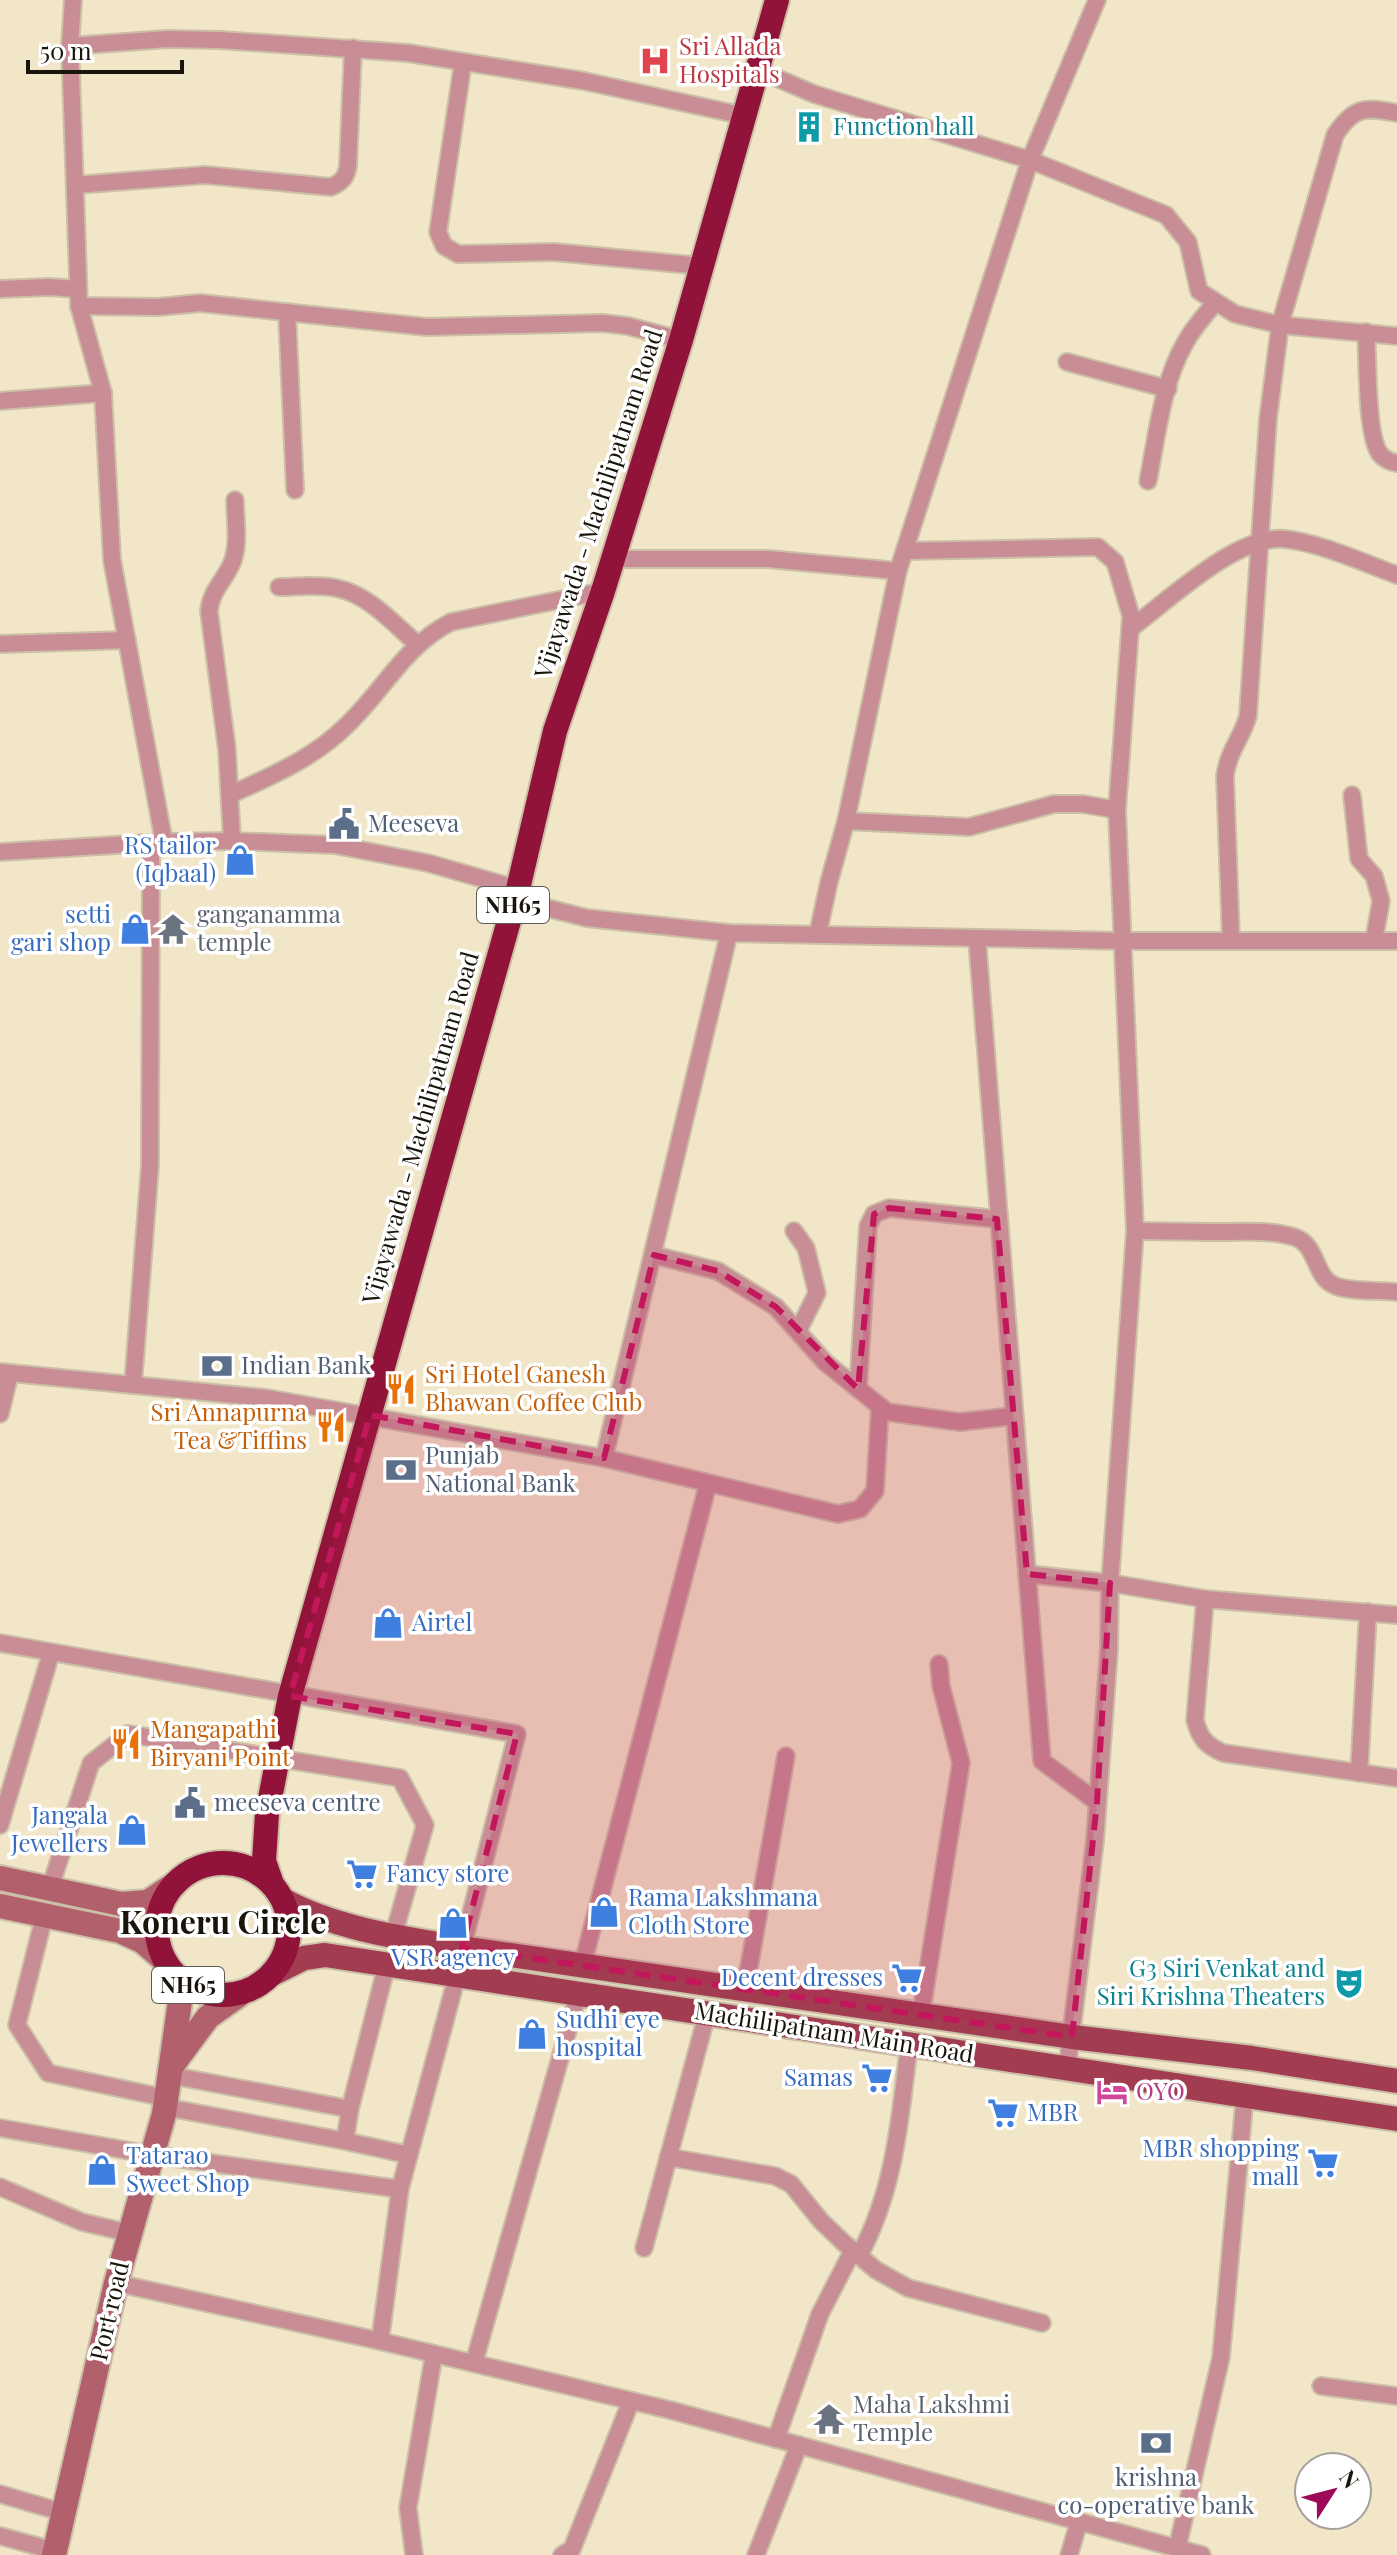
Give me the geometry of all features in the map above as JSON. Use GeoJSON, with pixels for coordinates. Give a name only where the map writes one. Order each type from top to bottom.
{"type":"FeatureCollection","features":[{"type":"Feature","properties":{"kind":"highway","name":"Vijayawada - Machilipatnam Road"},"geometry":{"type":"LineString","coordinates":[[277,1892],[264,1861],[267,1814],[290,1696],[518,889],[555,731],[603,591],[681,340],[777,0]]}},
{"type":"Feature","properties":{"kind":"highway","name":"Vijayawada - Machilipatnam Road"},"geometry":{"type":"LineString","coordinates":[[228,1863],[243,1855],[267,1814]]}},
{"type":"Feature","properties":{"kind":"highway"},"geometry":{"type":"LineString","coordinates":[[175,1884],[190,1871],[208,1864],[228,1863],[259,1873],[277,1892]]}},
{"type":"Feature","properties":{"kind":"highway","name":"NH65"},"geometry":{"type":"LineString","coordinates":[[175,1884],[163,1900],[157,1920],[158,1940],[171,1969],[196,1990],[217,1996],[239,1995],[258,1987],[274,1973],[285,1957],[289,1918],[277,1892]]}},
{"type":"Feature","properties":{"kind":"main road"},"geometry":{"type":"LineString","coordinates":[[0,1878],[121,1904],[148,1902],[175,1884]]}},
{"type":"Feature","properties":{"kind":"main road","name":"Machilipatnam Main Road"},"geometry":{"type":"LineString","coordinates":[[277,1892],[302,1910],[393,1937],[582,1967],[1072,2037],[1252,2058],[1397,2081]]}},
{"type":"Feature","properties":{"kind":"main road"},"geometry":{"type":"LineString","coordinates":[[0,1906],[120,1931],[142,1941],[171,1969]]}},
{"type":"Feature","properties":{"kind":"main road","name":"Machilipatnam Main Road"},"geometry":{"type":"LineString","coordinates":[[274,1973],[304,1958],[325,1955],[1397,2119]]}},
{"type":"Feature","properties":{"kind":"main road","name":"Port road"},"geometry":{"type":"LineString","coordinates":[[55,2553],[116,2283],[153,2155],[168,2087],[180,2001],[171,1969]]}},
{"type":"Feature","properties":{"kind":"main road","name":"Port road"},"geometry":{"type":"LineString","coordinates":[[168,2087],[208,2017],[239,1995]]}},
{"type":"Feature","properties":{"kind":"street"},"geometry":{"type":"LineString","coordinates":[[73,0],[70,46],[79,298],[103,393],[112,560],[158,843],[150,1165],[133,1385]]}},
{"type":"Feature","properties":{"kind":"street"},"geometry":{"type":"LineString","coordinates":[[818,933],[846,821],[898,571],[1030,160],[1097,0]]}},
{"type":"Feature","properties":{"kind":"street"},"geometry":{"type":"LineString","coordinates":[[70,46],[180,39],[353,48],[584,81],[745,116]]}},
{"type":"Feature","properties":{"kind":"street"},"geometry":{"type":"LineString","coordinates":[[75,185],[205,175],[331,187],[346,177],[348,166],[353,48]]}},
{"type":"Feature","properties":{"kind":"street"},"geometry":{"type":"LineString","coordinates":[[463,62],[438,232],[444,246],[458,254],[554,252],[702,266]]}},
{"type":"Feature","properties":{"kind":"street"},"geometry":{"type":"LineString","coordinates":[[758,70],[814,94],[1030,160],[1166,215],[1188,242],[1199,291],[1235,314],[1280,325],[1397,336]]}},
{"type":"Feature","properties":{"kind":"street"},"geometry":{"type":"LineString","coordinates":[[1231,940],[1225,776],[1228,757],[1248,716],[1268,419],[1280,325],[1335,135],[1347,116],[1359,110],[1377,109],[1397,113]]}},
{"type":"Feature","properties":{"kind":"street"},"geometry":{"type":"LineString","coordinates":[[0,289],[49,287],[79,298],[158,307],[200,303],[427,327],[602,323],[628,326],[681,340]]}},
{"type":"Feature","properties":{"kind":"street"},"geometry":{"type":"LineString","coordinates":[[1148,481],[1168,389],[1185,343],[1215,303]]}},
{"type":"Feature","properties":{"kind":"street"},"geometry":{"type":"LineString","coordinates":[[287,312],[295,490]]}},
{"type":"Feature","properties":{"kind":"street"},"geometry":{"type":"LineString","coordinates":[[1366,332],[1372,432],[1379,453],[1389,462],[1397,463]]}},
{"type":"Feature","properties":{"kind":"street"},"geometry":{"type":"LineString","coordinates":[[1067,362],[1168,389]]}},
{"type":"Feature","properties":{"kind":"street"},"geometry":{"type":"LineString","coordinates":[[0,401],[103,393]]}},
{"type":"Feature","properties":{"kind":"street"},"geometry":{"type":"LineString","coordinates":[[232,841],[232,794],[209,611],[210,596],[231,566],[235,552],[235,500]]}},
{"type":"Feature","properties":{"kind":"street"},"geometry":{"type":"LineString","coordinates":[[1131,628],[1228,554],[1261,540],[1285,539],[1331,551],[1397,575]]}},
{"type":"Feature","properties":{"kind":"street"},"geometry":{"type":"LineString","coordinates":[[905,551],[1098,547],[1115,562],[1131,616],[1117,810],[1135,1231],[1097,1802],[1067,2069]]}},
{"type":"Feature","properties":{"kind":"street"},"geometry":{"type":"LineString","coordinates":[[611,559],[768,559],[898,571]]}},
{"type":"Feature","properties":{"kind":"street"},"geometry":{"type":"LineString","coordinates":[[279,587],[333,587],[352,592],[417,644]]}},
{"type":"Feature","properties":{"kind":"street"},"geometry":{"type":"LineString","coordinates":[[232,794],[294,766],[318,750],[347,725],[431,632],[451,622],[603,591]]}},
{"type":"Feature","properties":{"kind":"street"},"geometry":{"type":"LineString","coordinates":[[0,644],[127,640]]}},
{"type":"Feature","properties":{"kind":"street"},"geometry":{"type":"LineString","coordinates":[[1352,795],[1359,859],[1374,876],[1381,901],[1374,940]]}},
{"type":"Feature","properties":{"kind":"street"},"geometry":{"type":"LineString","coordinates":[[846,821],[969,827],[1054,804],[1083,804],[1117,810]]}},
{"type":"Feature","properties":{"kind":"street"},"geometry":{"type":"LineString","coordinates":[[0,852],[232,841],[335,845],[428,863],[518,889],[547,908],[587,918],[729,933],[1123,941],[1397,941]]}},
{"type":"Feature","properties":{"kind":"street"},"geometry":{"type":"LineString","coordinates":[[604,1458],[729,933]]}},
{"type":"Feature","properties":{"kind":"street"},"geometry":{"type":"LineString","coordinates":[[977,938],[1042,1761],[1097,1802]]}},
{"type":"Feature","properties":{"kind":"street"},"geometry":{"type":"LineString","coordinates":[[858,1389],[868,1226],[874,1214],[889,1208],[997,1219]]}},
{"type":"Feature","properties":{"kind":"street"},"geometry":{"type":"LineString","coordinates":[[794,1231],[806,1248],[817,1293],[798,1331]]}},
{"type":"Feature","properties":{"kind":"street"},"geometry":{"type":"LineString","coordinates":[[1135,1231],[1267,1232],[1294,1237],[1304,1242],[1328,1281],[1337,1287],[1397,1292]]}},
{"type":"Feature","properties":{"kind":"street"},"geometry":{"type":"LineString","coordinates":[[654,1255],[718,1271],[776,1307],[825,1362],[887,1412],[960,1422],[1014,1416]]}},
{"type":"Feature","properties":{"kind":"street"},"geometry":{"type":"LineString","coordinates":[[0,1414],[5,1372],[266,1398],[604,1458],[838,1514],[860,1509],[875,1491],[880,1406]]}},
{"type":"Feature","properties":{"kind":"street"},"geometry":{"type":"LineString","coordinates":[[582,1967],[708,1484]]}},
{"type":"Feature","properties":{"kind":"street"},"geometry":{"type":"LineString","coordinates":[[1027,1574],[1110,1583],[1205,1599],[1397,1615]]}},
{"type":"Feature","properties":{"kind":"street"},"geometry":{"type":"LineString","coordinates":[[1205,1599],[1195,1720],[1199,1736],[1207,1745],[1223,1753],[1397,1778]]}},
{"type":"Feature","properties":{"kind":"street"},"geometry":{"type":"LineString","coordinates":[[1359,1773],[1368,1612]]}},
{"type":"Feature","properties":{"kind":"street"},"geometry":{"type":"LineString","coordinates":[[0,1643],[517,1734],[462,1948]]}},
{"type":"Feature","properties":{"kind":"street"},"geometry":{"type":"LineString","coordinates":[[0,1825],[51,1653]]}},
{"type":"Feature","properties":{"kind":"street"},"geometry":{"type":"LineString","coordinates":[[921,2014],[961,1763],[947,1712],[939,1664]]}},
{"type":"Feature","properties":{"kind":"street"},"geometry":{"type":"LineString","coordinates":[[50,1888],[91,1763],[128,1734],[400,1778],[425,1825],[393,1937]]}},
{"type":"Feature","properties":{"kind":"street"},"geometry":{"type":"LineString","coordinates":[[745,1990],[786,1756]]}},
{"type":"Feature","properties":{"kind":"street"},"geometry":{"type":"LineString","coordinates":[[44,1917],[17,2025],[48,2073],[350,2109]]}},
{"type":"Feature","properties":{"kind":"street"},"geometry":{"type":"LineString","coordinates":[[345,2141],[350,2109],[387,1964]]}},
{"type":"Feature","properties":{"kind":"street"},"geometry":{"type":"LineString","coordinates":[[380,2341],[400,2189],[457,1976]]}},
{"type":"Feature","properties":{"kind":"street"},"geometry":{"type":"LineString","coordinates":[[474,2363],[578,1995]]}},
{"type":"Feature","properties":{"kind":"street"},"geometry":{"type":"LineString","coordinates":[[644,2248],[707,2014]]}},
{"type":"Feature","properties":{"kind":"street"},"geometry":{"type":"LineString","coordinates":[[776,2439],[820,2314],[869,2237],[894,2164],[909,2045]]}},
{"type":"Feature","properties":{"kind":"street"},"geometry":{"type":"LineString","coordinates":[[168,2087],[345,2141],[409,2155]]}},
{"type":"Feature","properties":{"kind":"street"},"geometry":{"type":"LineString","coordinates":[[1177,2549],[1221,2357],[1245,2094]]}},
{"type":"Feature","properties":{"kind":"street"},"geometry":{"type":"LineString","coordinates":[[0,2128],[153,2155],[400,2189]]}},
{"type":"Feature","properties":{"kind":"street"},"geometry":{"type":"LineString","coordinates":[[668,2157],[775,2176],[791,2184],[821,2221],[876,2270],[908,2288],[1042,2323]]}},
{"type":"Feature","properties":{"kind":"street"},"geometry":{"type":"LineString","coordinates":[[0,2187],[82,2222],[129,2233]]}},
{"type":"Feature","properties":{"kind":"street"},"geometry":{"type":"LineString","coordinates":[[116,2283],[380,2341],[631,2401],[1202,2555]]}},
{"type":"Feature","properties":{"kind":"street"},"geometry":{"type":"LineString","coordinates":[[414,2555],[408,2508],[434,2354]]}},
{"type":"Feature","properties":{"kind":"street"},"geometry":{"type":"LineString","coordinates":[[1321,2386],[1397,2396]]}},
{"type":"Feature","properties":{"kind":"street"},"geometry":{"type":"LineString","coordinates":[[562,2555],[572,2549],[631,2401]]}},
{"type":"Feature","properties":{"kind":"street"},"geometry":{"type":"LineString","coordinates":[[756,2555],[799,2445]]}},
{"type":"Feature","properties":{"kind":"street"},"geometry":{"type":"LineString","coordinates":[[0,2494],[65,2513]]}},
{"type":"Feature","properties":{"kind":"street"},"geometry":{"type":"LineString","coordinates":[[1069,2555],[1079,2522]]}},
{"type":"Feature","properties":{"kind":"street"},"geometry":{"type":"LineString","coordinates":[[0,2536],[55,2553]]}},
{"type":"Feature","properties":{"kind":"highlighted area"},"geometry":{"type":"Polygon","coordinates":[[[889,1208],[997,1219],[1027,1574],[1110,1583],[1097,1802],[1072,2037],[462,1948],[517,1734],[290,1696],[370,1415],[604,1458],[654,1255],[718,1271],[776,1307],[858,1389],[874,1214],[889,1208]]]}},
{"type":"Feature","properties":{"kind":"place","name":"Sri Allada Hospitals"},"geometry":{"type":"Point","coordinates":[655,61]}},
{"type":"Feature","properties":{"kind":"place","name":"Function hall"},"geometry":{"type":"Point","coordinates":[809,127]}},
{"type":"Feature","properties":{"kind":"place","name":"Meeseva"},"geometry":{"type":"Point","coordinates":[344,824]}},
{"type":"Feature","properties":{"kind":"place","name":"RS tailor (Iqbaal)"},"geometry":{"type":"Point","coordinates":[240,860]}},
{"type":"Feature","properties":{"kind":"place","name":"setti gari shop"},"geometry":{"type":"Point","coordinates":[135,929]}},
{"type":"Feature","properties":{"kind":"place","name":"ganganamma temple"},"geometry":{"type":"Point","coordinates":[173,929]}},
{"type":"Feature","properties":{"kind":"place","name":"Indian Bank"},"geometry":{"type":"Point","coordinates":[217,1366]}},
{"type":"Feature","properties":{"kind":"place","name":"Sri Hotel Ganesh Bhawan Coffee Club"},"geometry":{"type":"Point","coordinates":[401,1389]}},
{"type":"Feature","properties":{"kind":"place","name":"Sri Annapurna Tea &Tiffins"},"geometry":{"type":"Point","coordinates":[331,1427]}},
{"type":"Feature","properties":{"kind":"place","name":"Punjab National Bank"},"geometry":{"type":"Point","coordinates":[401,1470]}},
{"type":"Feature","properties":{"kind":"place","name":"Airtel"},"geometry":{"type":"Point","coordinates":[388,1623]}},
{"type":"Feature","properties":{"kind":"place","name":"Mangapathi Biryani Point"},"geometry":{"type":"Point","coordinates":[126,1744]}},
{"type":"Feature","properties":{"kind":"place","name":"meeseva centre"},"geometry":{"type":"Point","coordinates":[190,1803]}},
{"type":"Feature","properties":{"kind":"place","name":"Jangala Jewellers"},"geometry":{"type":"Point","coordinates":[132,1830]}},
{"type":"Feature","properties":{"kind":"place","name":"Fancy store"},"geometry":{"type":"Point","coordinates":[362,1874]}},
{"type":"Feature","properties":{"kind":"place","name":"Rama Lakshmana Cloth Store"},"geometry":{"type":"Point","coordinates":[604,1912]}},
{"type":"Feature","properties":{"kind":"place","name":"VSR agency"},"geometry":{"type":"Point","coordinates":[453,1923]}},
{"type":"Feature","properties":{"kind":"place","name":"Decent dresses"},"geometry":{"type":"Point","coordinates":[907,1978]}},
{"type":"Feature","properties":{"kind":"place","name":"G3 Siri Venkat and Siri Krishna Theaters"},"geometry":{"type":"Point","coordinates":[1349,1983]}},
{"type":"Feature","properties":{"kind":"place","name":"Sudhi eye hospital"},"geometry":{"type":"Point","coordinates":[532,2034]}},
{"type":"Feature","properties":{"kind":"place","name":"Samas"},"geometry":{"type":"Point","coordinates":[877,2078]}},
{"type":"Feature","properties":{"kind":"place","name":"OYO"},"geometry":{"type":"Point","coordinates":[1112,2092]}},
{"type":"Feature","properties":{"kind":"place","name":"MBR"},"geometry":{"type":"Point","coordinates":[1003,2113]}},
{"type":"Feature","properties":{"kind":"place","name":"MBR shopping mall"},"geometry":{"type":"Point","coordinates":[1323,2163]}},
{"type":"Feature","properties":{"kind":"place","name":"Tatarao Sweet Shop"},"geometry":{"type":"Point","coordinates":[102,2170]}},
{"type":"Feature","properties":{"kind":"place","name":"Maha Lakshmi Temple"},"geometry":{"type":"Point","coordinates":[829,2419]}},
{"type":"Feature","properties":{"kind":"place","name":"krishna co-operative bank"},"geometry":{"type":"Point","coordinates":[1156,2443]}},
{"type":"Feature","properties":{"kind":"district","name":"Koneru Circle"},"geometry":{"type":"Point","coordinates":[223,1923]}}]}
